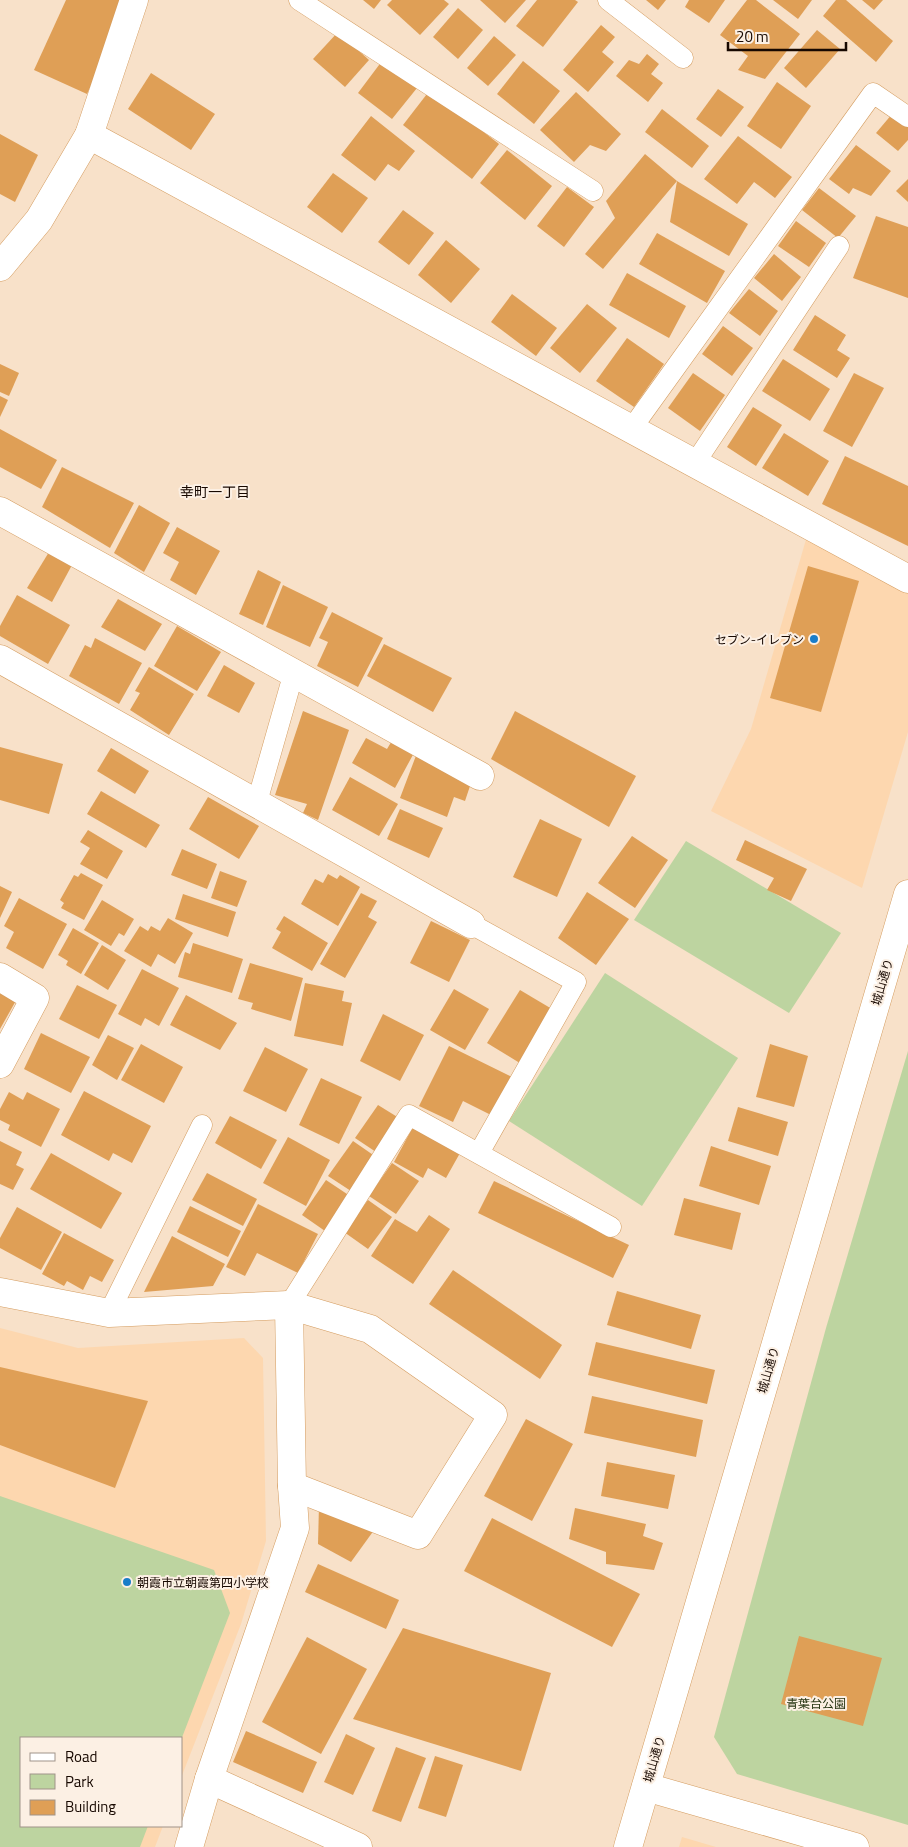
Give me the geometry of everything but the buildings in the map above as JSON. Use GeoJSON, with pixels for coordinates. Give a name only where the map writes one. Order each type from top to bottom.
{"type":"FeatureCollection","features":[{"type":"Feature","properties":{"kind":"street"},"geometry":{"type":"LineString","coordinates":[[0,267],[40,220],[89,135],[134,0]]}},
{"type":"Feature","properties":{"kind":"street"},"geometry":{"type":"LineString","coordinates":[[89,135],[908,579]]}},
{"type":"Feature","properties":{"kind":"street"},"geometry":{"type":"LineString","coordinates":[[0,512],[480,776]]}},
{"type":"Feature","properties":{"kind":"street"},"geometry":{"type":"LineString","coordinates":[[0,658],[472,924]]}},
{"type":"Feature","properties":{"kind":"street","name":"城山通り"},"geometry":{"type":"LineString","coordinates":[[628,1847],[908,894]]}},
{"type":"Feature","properties":{"kind":"street"},"geometry":{"type":"LineString","coordinates":[[0,977],[35,998],[0,1064]]}},
{"type":"Feature","properties":{"kind":"street"},"geometry":{"type":"LineString","coordinates":[[0,1292],[109,1314],[289,1305],[370,1329],[493,1415],[418,1535],[292,1486]]}},
{"type":"Feature","properties":{"kind":"street"},"geometry":{"type":"LineString","coordinates":[[189,1847],[209,1779],[295,1528],[292,1486],[289,1305]]}},
{"type":"Feature","properties":{"kind":"street"},"geometry":{"type":"LineString","coordinates":[[209,1779],[358,1847]]}},
{"type":"Feature","properties":{"kind":"street"},"geometry":{"type":"LineString","coordinates":[[646,1787],[855,1847]]}},
{"type":"Feature","properties":{"kind":"lane"},"geometry":{"type":"LineString","coordinates":[[299,0],[593,191]]}},
{"type":"Feature","properties":{"kind":"lane"},"geometry":{"type":"LineString","coordinates":[[608,0],[683,58]]}},
{"type":"Feature","properties":{"kind":"lane"},"geometry":{"type":"LineString","coordinates":[[632,428],[873,93],[908,117]]}},
{"type":"Feature","properties":{"kind":"lane"},"geometry":{"type":"LineString","coordinates":[[695,463],[839,246]]}},
{"type":"Feature","properties":{"kind":"lane"},"geometry":{"type":"LineString","coordinates":[[257,802],[294,672]]}},
{"type":"Feature","properties":{"kind":"lane"},"geometry":{"type":"LineString","coordinates":[[472,924],[576,982],[479,1154]]}},
{"type":"Feature","properties":{"kind":"lane"},"geometry":{"type":"LineString","coordinates":[[289,1305],[409,1115],[611,1227]]}},
{"type":"Feature","properties":{"kind":"lane"},"geometry":{"type":"LineString","coordinates":[[109,1314],[202,1125]]}},
{"type":"Feature","properties":{"kind":"shaded area"},"geometry":{"type":"Polygon","coordinates":[[[807,536],[908,592],[908,732],[862,888],[711,811],[751,729],[807,536]]]}},
{"type":"Feature","properties":{"kind":"shaded area","name":"朝霞市立朝霞第四小学校"},"geometry":{"type":"Polygon","coordinates":[[[0,1328],[78,1348],[244,1338],[263,1358],[266,1541],[241,1624],[182,1775],[182,1737],[20,1737],[20,1827],[163,1827],[155,1847],[0,1847],[0,1328]]]}},
{"type":"Feature","properties":{"kind":"shaded area"},"geometry":{"type":"Polygon","coordinates":[[[682,1837],[716,1847],[679,1847],[682,1837]]]}},
{"type":"Feature","properties":{"kind":"green space"},"geometry":{"type":"Polygon","coordinates":[[[686,841],[841,933],[789,1013],[634,920],[686,841]]]}},
{"type":"Feature","properties":{"kind":"green space"},"geometry":{"type":"Polygon","coordinates":[[[605,973],[738,1058],[642,1206],[509,1121],[605,973]]]}},
{"type":"Feature","properties":{"kind":"green space","name":"青葉台公園"},"geometry":{"type":"Polygon","coordinates":[[[908,1051],[908,1825],[737,1774],[714,1737],[826,1328],[908,1051]]]}},
{"type":"Feature","properties":{"kind":"green space"},"geometry":{"type":"Polygon","coordinates":[[[0,1496],[214,1570],[230,1613],[182,1737],[20,1737],[20,1827],[148,1827],[140,1847],[0,1847],[0,1496]]]}},
{"type":"Feature","properties":{"kind":"place","name":"セブン-イレブン"},"geometry":{"type":"Point","coordinates":[814,639]}},
{"type":"Feature","properties":{"kind":"place","name":"朝霞市立朝霞第四小学校"},"geometry":{"type":"Point","coordinates":[127,1582]}},
{"type":"Feature","properties":{"kind":"district","name":"幸町一丁目"},"geometry":{"type":"Point","coordinates":[215,491]}}]}
